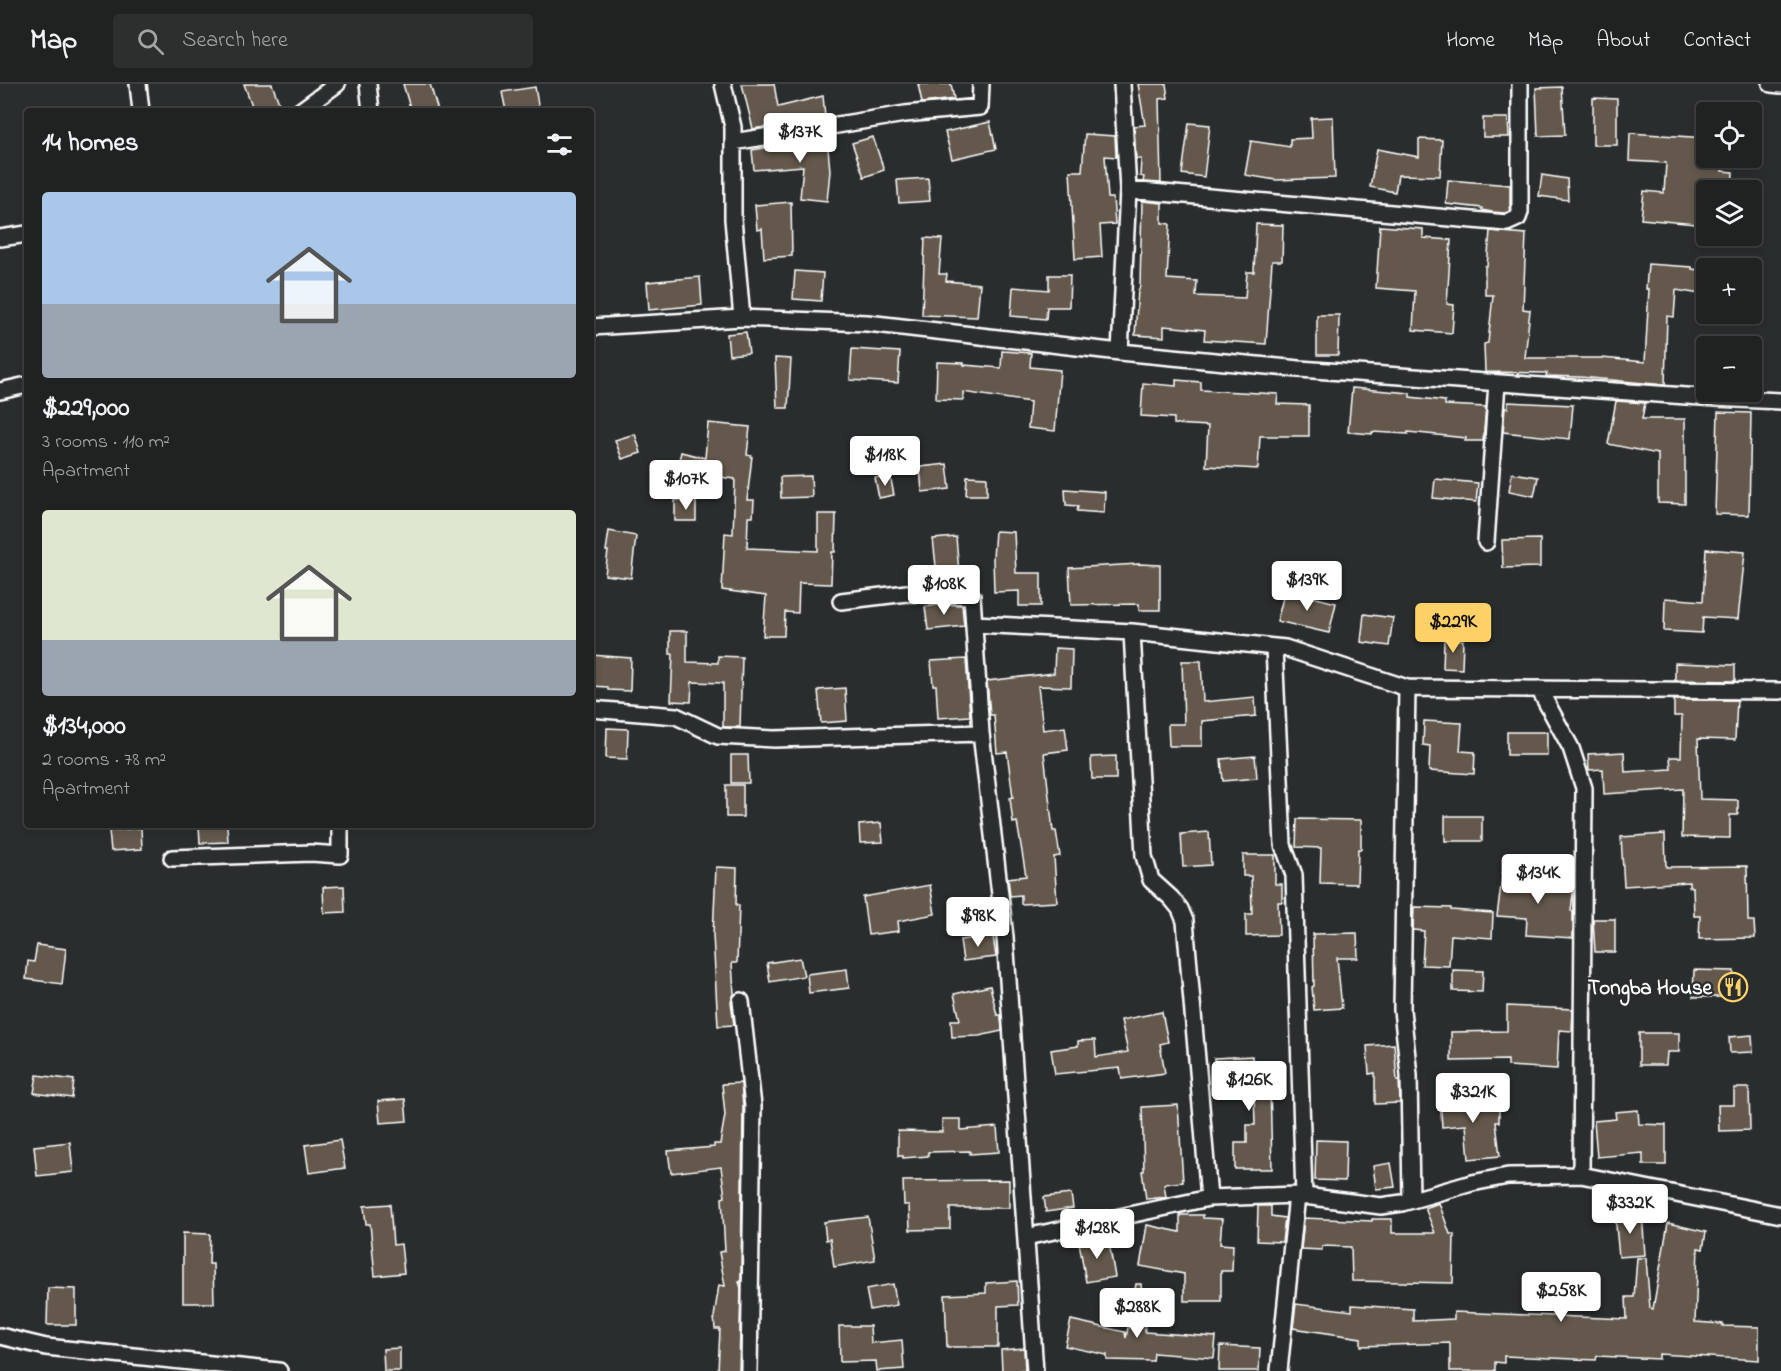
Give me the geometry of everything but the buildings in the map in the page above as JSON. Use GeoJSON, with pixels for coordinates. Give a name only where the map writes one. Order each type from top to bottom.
{"type":"FeatureCollection","features":[{"type":"Feature","properties":{"kind":"street"},"geometry":{"type":"LineString","coordinates":[[138,84],[141,108]]}},
{"type":"Feature","properties":{"kind":"street"},"geometry":{"type":"LineString","coordinates":[[304,108],[337,84]]}},
{"type":"Feature","properties":{"kind":"street"},"geometry":{"type":"LineString","coordinates":[[368,84],[371,108]]}},
{"type":"Feature","properties":{"kind":"street"},"geometry":{"type":"LineString","coordinates":[[723,84],[733,127],[733,219],[742,318]]}},
{"type":"Feature","properties":{"kind":"street"},"geometry":{"type":"LineString","coordinates":[[733,142],[905,114],[980,107],[981,84]]}},
{"type":"Feature","properties":{"kind":"street"},"geometry":{"type":"LineString","coordinates":[[1120,352],[1128,190],[1122,84]]}},
{"type":"Feature","properties":{"kind":"street"},"geometry":{"type":"LineString","coordinates":[[1128,190],[1507,224],[1518,218],[1520,212],[1520,84]]}},
{"type":"Feature","properties":{"kind":"street"},"geometry":{"type":"LineString","coordinates":[[1771,84],[1781,85]]}},
{"type":"Feature","properties":{"kind":"street"},"geometry":{"type":"LineString","coordinates":[[0,238],[24,234]]}},
{"type":"Feature","properties":{"kind":"street"},"geometry":{"type":"LineString","coordinates":[[594,327],[742,318],[867,323],[1120,352],[1299,369],[1781,401]]}},
{"type":"Feature","properties":{"kind":"street"},"geometry":{"type":"LineString","coordinates":[[1486,542],[1497,383]]}},
{"type":"Feature","properties":{"kind":"street"},"geometry":{"type":"LineString","coordinates":[[0,391],[24,385]]}},
{"type":"Feature","properties":{"kind":"street"},"geometry":{"type":"LineString","coordinates":[[840,601],[907,593],[972,596],[981,733],[1005,937],[1035,1371]]}},
{"type":"Feature","properties":{"kind":"street"},"geometry":{"type":"LineString","coordinates":[[974,624],[1132,632],[1285,648],[1407,688],[1781,691]]}},
{"type":"Feature","properties":{"kind":"street"},"geometry":{"type":"LineString","coordinates":[[1132,632],[1144,856],[1151,880],[1171,898],[1180,909],[1185,921],[1209,1198]]}},
{"type":"Feature","properties":{"kind":"street"},"geometry":{"type":"LineString","coordinates":[[1274,647],[1283,845],[1294,875],[1301,1196],[1279,1371]]}},
{"type":"Feature","properties":{"kind":"street"},"geometry":{"type":"LineString","coordinates":[[1407,688],[1402,1010],[1409,1075],[1411,1200]]}},
{"type":"Feature","properties":{"kind":"street"},"geometry":{"type":"LineString","coordinates":[[1539,689],[1570,748],[1584,788],[1581,1175]]}},
{"type":"Feature","properties":{"kind":"street"},"geometry":{"type":"LineString","coordinates":[[594,709],[676,716],[718,736],[774,739],[981,733]]}},
{"type":"Feature","properties":{"kind":"street"},"geometry":{"type":"LineString","coordinates":[[172,858],[311,853],[340,855],[340,828]]}},
{"type":"Feature","properties":{"kind":"street"},"geometry":{"type":"LineString","coordinates":[[741,1001],[753,1106],[749,1371]]}},
{"type":"Feature","properties":{"kind":"street"},"geometry":{"type":"LineString","coordinates":[[1026,1238],[1209,1198],[1301,1196],[1381,1206],[1508,1176],[1581,1175],[1781,1215]]}},
{"type":"Feature","properties":{"kind":"street"},"geometry":{"type":"LineString","coordinates":[[0,1336],[46,1347],[274,1371]]}},
{"type":"Feature","properties":{"kind":"place","name":"Tongba House"},"geometry":{"type":"Point","coordinates":[1733,987]}}]}
